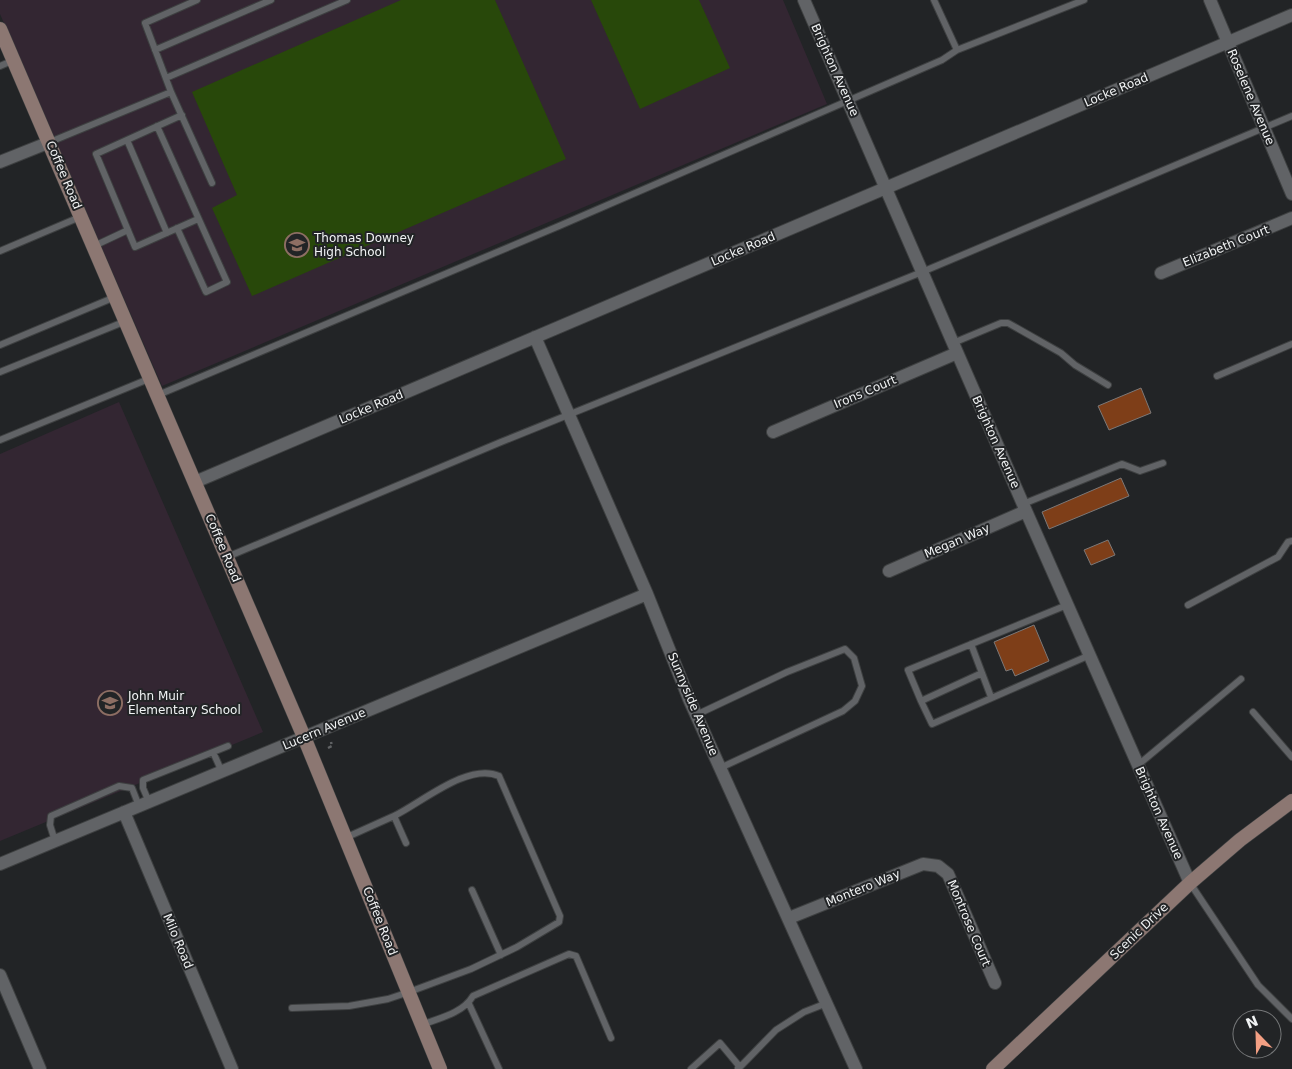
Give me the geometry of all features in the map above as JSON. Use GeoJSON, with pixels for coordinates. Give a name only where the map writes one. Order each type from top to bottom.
{"type":"FeatureCollection","features":[{"type":"Feature","properties":{"kind":"main road","name":"Coffee Road"},"geometry":{"type":"LineString","coordinates":[[0,29],[304,737],[440,1069]]}},
{"type":"Feature","properties":{"kind":"main road","name":"Scenic Drive"},"geometry":{"type":"LineString","coordinates":[[993,1069],[1190,883],[1240,840],[1292,801]]}},
{"type":"Feature","properties":{"kind":"street","name":"Brighton Avenue"},"geometry":{"type":"LineString","coordinates":[[804,0],[1190,883]]}},
{"type":"Feature","properties":{"kind":"street","name":"Roselene Avenue"},"geometry":{"type":"LineString","coordinates":[[1210,0],[1292,194]]}},
{"type":"Feature","properties":{"kind":"street","name":"Locke Road"},"geometry":{"type":"LineString","coordinates":[[195,482],[1292,15]]}},
{"type":"Feature","properties":{"kind":"street"},"geometry":{"type":"LineString","coordinates":[[0,162],[50,142]]}},
{"type":"Feature","properties":{"kind":"street","name":"Elizabeth Court"},"geometry":{"type":"LineString","coordinates":[[1161,272],[1292,218]]}},
{"type":"Feature","properties":{"kind":"street","name":"Sunnyside Avenue"},"geometry":{"type":"LineString","coordinates":[[535,337],[647,594],[696,715],[856,1069]]}},
{"type":"Feature","properties":{"kind":"street","name":"Irons Court"},"geometry":{"type":"LineString","coordinates":[[773,432],[955,348]]}},
{"type":"Feature","properties":{"kind":"street","name":"Megan Way"},"geometry":{"type":"LineString","coordinates":[[889,571],[1025,508]]}},
{"type":"Feature","properties":{"kind":"street","name":"Lucern Avenue"},"geometry":{"type":"LineString","coordinates":[[0,864],[647,594]]}},
{"type":"Feature","properties":{"kind":"street","name":"Milo Road"},"geometry":{"type":"LineString","coordinates":[[124,812],[232,1069]]}},
{"type":"Feature","properties":{"kind":"street","name":"Montero Way"},"geometry":{"type":"LineString","coordinates":[[789,918],[923,864],[938,866]]}},
{"type":"Feature","properties":{"kind":"street","name":"Montrose Court"},"geometry":{"type":"LineString","coordinates":[[938,866],[948,874],[995,983]]}},
{"type":"Feature","properties":{"kind":"street"},"geometry":{"type":"LineString","coordinates":[[0,975],[40,1069]]}},
{"type":"Feature","properties":{"kind":"lane"},"geometry":{"type":"LineString","coordinates":[[197,0],[145,23],[166,78],[212,182]]}},
{"type":"Feature","properties":{"kind":"lane"},"geometry":{"type":"LineString","coordinates":[[155,50],[271,0]]}},
{"type":"Feature","properties":{"kind":"lane"},"geometry":{"type":"LineString","coordinates":[[166,78],[347,0]]}},
{"type":"Feature","properties":{"kind":"lane"},"geometry":{"type":"LineString","coordinates":[[934,0],[957,50]]}},
{"type":"Feature","properties":{"kind":"lane"},"geometry":{"type":"LineString","coordinates":[[158,395],[559,226],[942,60],[957,50],[1084,0]]}},
{"type":"Feature","properties":{"kind":"lane"},"geometry":{"type":"LineString","coordinates":[[0,66],[14,60]]}},
{"type":"Feature","properties":{"kind":"lane"},"geometry":{"type":"LineString","coordinates":[[50,142],[172,92]]}},
{"type":"Feature","properties":{"kind":"lane"},"geometry":{"type":"LineString","coordinates":[[182,115],[96,154],[135,247],[198,219]]}},
{"type":"Feature","properties":{"kind":"lane"},"geometry":{"type":"LineString","coordinates":[[227,557],[458,459],[922,272],[1292,116]]}},
{"type":"Feature","properties":{"kind":"lane"},"geometry":{"type":"LineString","coordinates":[[157,126],[227,282],[206,292],[177,228]]}},
{"type":"Feature","properties":{"kind":"lane"},"geometry":{"type":"LineString","coordinates":[[127,140],[167,233]]}},
{"type":"Feature","properties":{"kind":"lane"},"geometry":{"type":"LineString","coordinates":[[0,251],[82,217]]}},
{"type":"Feature","properties":{"kind":"lane"},"geometry":{"type":"LineString","coordinates":[[94,246],[128,230]]}},
{"type":"Feature","properties":{"kind":"lane"},"geometry":{"type":"LineString","coordinates":[[0,345],[116,296]]}},
{"type":"Feature","properties":{"kind":"lane"},"geometry":{"type":"LineString","coordinates":[[0,372],[126,321]]}},
{"type":"Feature","properties":{"kind":"lane"},"geometry":{"type":"LineString","coordinates":[[955,348],[1001,323],[1008,323],[1061,353],[1075,365],[1108,385]]}},
{"type":"Feature","properties":{"kind":"lane"},"geometry":{"type":"LineString","coordinates":[[1217,376],[1292,344]]}},
{"type":"Feature","properties":{"kind":"lane"},"geometry":{"type":"LineString","coordinates":[[0,440],[151,378]]}},
{"type":"Feature","properties":{"kind":"lane"},"geometry":{"type":"LineString","coordinates":[[1025,508],[1122,464],[1140,470],[1163,463]]}},
{"type":"Feature","properties":{"kind":"lane"},"geometry":{"type":"LineString","coordinates":[[1188,606],[1278,556],[1288,542],[1292,540]]}},
{"type":"Feature","properties":{"kind":"lane"},"geometry":{"type":"LineString","coordinates":[[1067,605],[908,670],[921,701],[932,724],[1090,655]]}},
{"type":"Feature","properties":{"kind":"lane"},"geometry":{"type":"LineString","coordinates":[[971,644],[991,697]]}},
{"type":"Feature","properties":{"kind":"lane"},"geometry":{"type":"LineString","coordinates":[[696,715],[787,672],[845,649],[854,658],[862,686],[855,701],[843,711],[720,768]]}},
{"type":"Feature","properties":{"kind":"lane"},"geometry":{"type":"LineString","coordinates":[[921,701],[982,673]]}},
{"type":"Feature","properties":{"kind":"lane"},"geometry":{"type":"LineString","coordinates":[[1138,765],[1241,679]]}},
{"type":"Feature","properties":{"kind":"lane"},"geometry":{"type":"LineString","coordinates":[[1253,712],[1292,758]]}},
{"type":"Feature","properties":{"kind":"lane"},"geometry":{"type":"LineString","coordinates":[[144,804],[143,780],[228,746]]}},
{"type":"Feature","properties":{"kind":"lane"},"geometry":{"type":"LineString","coordinates":[[213,752],[222,772]]}},
{"type":"Feature","properties":{"kind":"lane"},"geometry":{"type":"LineString","coordinates":[[292,1008],[349,1006],[388,999],[471,969],[502,955],[559,922],[560,916],[499,776],[490,772],[479,773],[458,780],[394,816],[345,838]]}},
{"type":"Feature","properties":{"kind":"lane"},"geometry":{"type":"LineString","coordinates":[[56,841],[50,825],[51,816],[119,786],[132,788],[144,804]]}},
{"type":"Feature","properties":{"kind":"lane"},"geometry":{"type":"LineString","coordinates":[[394,816],[406,843]]}},
{"type":"Feature","properties":{"kind":"lane"},"geometry":{"type":"LineString","coordinates":[[1190,883],[1258,985],[1292,1019]]}},
{"type":"Feature","properties":{"kind":"lane"},"geometry":{"type":"LineString","coordinates":[[472,890],[502,955]]}},
{"type":"Feature","properties":{"kind":"lane"},"geometry":{"type":"LineString","coordinates":[[422,1025],[462,1009],[474,996],[569,954],[576,956],[611,1038]]}},
{"type":"Feature","properties":{"kind":"lane"},"geometry":{"type":"LineString","coordinates":[[691,1069],[720,1043],[739,1068],[776,1030],[804,1012],[827,1003]]}},
{"type":"Feature","properties":{"kind":"lane"},"geometry":{"type":"LineString","coordinates":[[468,1004],[499,1069]]}},
{"type":"Feature","properties":{"kind":"path"},"geometry":{"type":"LineString","coordinates":[[328,748],[332,746],[331,742]]}},
{"type":"Feature","properties":{"kind":"shaded area","name":"Thomas Downey High School"},"geometry":{"type":"Polygon","coordinates":[[[0,0],[783,0],[827,104],[162,386],[0,14],[0,0]]]}},
{"type":"Feature","properties":{"kind":"shaded area"},"geometry":{"type":"Polygon","coordinates":[[[119,402],[263,732],[0,841],[0,454],[119,402]]]}},
{"type":"Feature","properties":{"kind":"green space"},"geometry":{"type":"Polygon","coordinates":[[[401,0],[495,0],[566,159],[252,296],[212,208],[237,195],[192,92],[401,0]]]}},
{"type":"Feature","properties":{"kind":"green space"},"geometry":{"type":"Polygon","coordinates":[[[591,0],[699,0],[730,68],[640,109],[591,0]]]}},
{"type":"Feature","properties":{"kind":"building"},"geometry":{"type":"Polygon","coordinates":[[[1141,388],[1151,413],[1109,430],[1098,406],[1141,388]]]}},
{"type":"Feature","properties":{"kind":"building"},"geometry":{"type":"Polygon","coordinates":[[[1121,478],[1129,496],[1049,529],[1042,512],[1121,478]]]}},
{"type":"Feature","properties":{"kind":"building"},"geometry":{"type":"Polygon","coordinates":[[[1108,540],[1115,555],[1091,565],[1084,550],[1108,540]]]}},
{"type":"Feature","properties":{"kind":"building"},"geometry":{"type":"Polygon","coordinates":[[[1034,625],[1049,661],[1015,676],[1012,669],[1006,671],[994,642],[1034,625]]]}},
{"type":"Feature","properties":{"kind":"place","name":"Thomas Downey High School"},"geometry":{"type":"Point","coordinates":[297,245]}},
{"type":"Feature","properties":{"kind":"place","name":"John Muir Elementary School"},"geometry":{"type":"Point","coordinates":[110,703]}}]}
